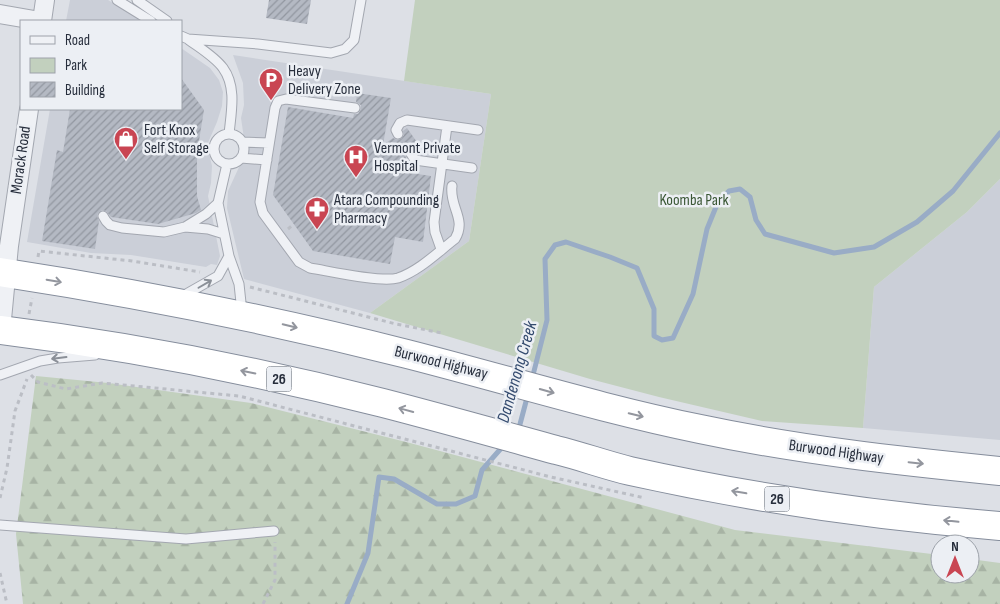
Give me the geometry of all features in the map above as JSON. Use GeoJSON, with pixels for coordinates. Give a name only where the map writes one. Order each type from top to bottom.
{"type":"FeatureCollection","features":[{"type":"Feature","properties":{"kind":"highway","name":"Burwood Highway"},"geometry":{"type":"LineString","coordinates":[[3,272],[242,315],[483,373],[588,403],[702,430],[881,459],[1000,471]]}},
{"type":"Feature","properties":{"kind":"highway","name":"26"},"geometry":{"type":"LineString","coordinates":[[7,333],[103,345],[235,369],[454,422],[627,470],[779,500],[1000,526]]}},
{"type":"Feature","properties":{"kind":"street"},"geometry":{"type":"LineString","coordinates":[[41,20],[45,0]]}},
{"type":"Feature","properties":{"kind":"street"},"geometry":{"type":"LineString","coordinates":[[0,14],[35,20]]}},
{"type":"Feature","properties":{"kind":"street","name":"Morack Road"},"geometry":{"type":"LineString","coordinates":[[7,333],[3,272],[29,110]]}},
{"type":"Feature","properties":{"kind":"lane"},"geometry":{"type":"LineString","coordinates":[[117,0],[135,17]]}},
{"type":"Feature","properties":{"kind":"lane"},"geometry":{"type":"LineString","coordinates":[[137,0],[166,20]]}},
{"type":"Feature","properties":{"kind":"lane"},"geometry":{"type":"LineString","coordinates":[[184,36],[331,53],[345,50],[354,40],[361,0]]}},
{"type":"Feature","properties":{"kind":"lane"},"geometry":{"type":"LineString","coordinates":[[184,36],[223,68],[229,80],[232,94],[229,134]]}},
{"type":"Feature","properties":{"kind":"lane"},"geometry":{"type":"LineString","coordinates":[[351,111],[306,106],[286,99],[278,100],[275,108],[260,202],[263,213],[299,262],[310,268],[383,279],[396,278],[410,273],[455,238],[459,232],[459,218],[452,202],[452,186]]}},
{"type":"Feature","properties":{"kind":"lane"},"geometry":{"type":"LineString","coordinates":[[398,134],[396,130],[400,123],[408,120],[478,130]]}},
{"type":"Feature","properties":{"kind":"lane"},"geometry":{"type":"LineString","coordinates":[[441,249],[435,232],[434,222],[447,126]]}},
{"type":"Feature","properties":{"kind":"lane"},"geometry":{"type":"LineString","coordinates":[[242,142],[243,153],[241,158],[227,164],[218,160],[214,147],[218,138],[229,134],[234,135],[242,142],[270,143]]}},
{"type":"Feature","properties":{"kind":"lane"},"geometry":{"type":"LineString","coordinates":[[410,152],[414,160],[472,168]]}},
{"type":"Feature","properties":{"kind":"lane"},"geometry":{"type":"LineString","coordinates":[[241,158],[267,160]]}},
{"type":"Feature","properties":{"kind":"lane"},"geometry":{"type":"LineString","coordinates":[[227,164],[218,203],[229,256],[238,284],[242,315]]}},
{"type":"Feature","properties":{"kind":"lane"},"geometry":{"type":"LineString","coordinates":[[185,227],[206,214],[218,203]]}},
{"type":"Feature","properties":{"kind":"lane"},"geometry":{"type":"LineString","coordinates":[[103,216],[110,225],[146,231],[164,232],[185,227],[208,229],[224,234]]}},
{"type":"Feature","properties":{"kind":"lane"},"geometry":{"type":"LineString","coordinates":[[172,302],[218,276],[229,256]]}},
{"type":"Feature","properties":{"kind":"lane"},"geometry":{"type":"LineString","coordinates":[[0,375],[58,358],[95,355],[103,345]]}},
{"type":"Feature","properties":{"kind":"lane"},"geometry":{"type":"LineString","coordinates":[[0,525],[186,540],[274,531]]}},
{"type":"Feature","properties":{"kind":"path"},"geometry":{"type":"LineString","coordinates":[[7,333],[35,278],[39,251]]}},
{"type":"Feature","properties":{"kind":"path"},"geometry":{"type":"LineString","coordinates":[[0,498],[8,468],[15,411],[25,382],[30,374],[38,382],[66,389],[102,383],[239,396],[551,477]]}},
{"type":"Feature","properties":{"kind":"path"},"geometry":{"type":"LineString","coordinates":[[264,604],[275,580],[274,531]]}},
{"type":"Feature","properties":{"kind":"path"},"geometry":{"type":"LineString","coordinates":[[0,572],[7,604]]}},
{"type":"Feature","properties":{"kind":"shaded area"},"geometry":{"type":"Polygon","coordinates":[[[70,0],[108,0],[142,20],[66,20],[70,0]]]}},
{"type":"Feature","properties":{"kind":"shaded area","name":"Fort Knox Self Storage"},"geometry":{"type":"Polygon","coordinates":[[[182,49],[210,68],[219,80],[223,92],[222,106],[207,145],[212,166],[208,196],[220,256],[217,265],[211,264],[206,267],[131,255],[91,253],[27,242],[50,110],[182,110],[182,49]]]}},
{"type":"Feature","properties":{"kind":"shaded area","name":"Vermont Private Hospital"},"geometry":{"type":"Polygon","coordinates":[[[233,55],[491,94],[469,241],[370,313],[244,279],[227,208],[228,191],[246,152],[241,118],[244,105],[243,83],[233,55]]]}},
{"type":"Feature","properties":{"kind":"shaded area"},"geometry":{"type":"Polygon","coordinates":[[[1000,179],[1000,440],[863,428],[874,287],[967,212],[1000,179]]]}},
{"type":"Feature","properties":{"kind":"green space","name":"Koomba Park"},"geometry":{"type":"Polygon","coordinates":[[[415,0],[1000,0],[1000,179],[967,212],[874,287],[863,428],[762,421],[659,397],[590,379],[370,313],[469,241],[491,94],[404,81],[415,0]]]}},
{"type":"Feature","properties":{"kind":"green space"},"geometry":{"type":"Polygon","coordinates":[[[36,376],[108,383],[251,403],[410,443],[735,530],[930,554],[930,584],[980,584],[980,560],[1000,563],[1000,604],[23,604],[16,534],[36,376]]]}},
{"type":"Feature","properties":{"kind":"building"},"geometry":{"type":"Polygon","coordinates":[[[269,0],[311,0],[307,24],[266,18],[269,0]]]}},
{"type":"Feature","properties":{"kind":"building","name":"Fort Knox Self Storage"},"geometry":{"type":"Polygon","coordinates":[[[182,79],[204,110],[197,153],[197,196],[201,210],[158,224],[111,217],[106,211],[102,210],[97,216],[99,221],[95,249],[42,241],[57,150],[63,152],[70,110],[182,110],[182,79]]]}},
{"type":"Feature","properties":{"kind":"building"},"geometry":{"type":"Polygon","coordinates":[[[357,93],[391,98],[383,145],[393,138],[401,139],[404,135],[403,131],[407,128],[419,145],[415,148],[409,146],[405,149],[404,172],[431,176],[423,242],[395,237],[390,264],[313,251],[273,195],[288,107],[353,118],[354,114],[358,114],[361,109],[361,105],[356,102],[357,93]]]}},
{"type":"Feature","properties":{"kind":"waterway","name":"Dandenong Creek"},"geometry":{"type":"LineString","coordinates":[[532,379],[547,320],[545,259],[555,245],[566,242],[637,268],[654,309],[654,336],[662,340],[673,338],[693,294],[707,229],[718,202],[729,191],[740,189],[750,197],[756,220],[765,234],[834,253],[874,247],[917,222],[953,191],[1000,133]]}},
{"type":"Feature","properties":{"kind":"waterway","name":"Dandenong Creek"},"geometry":{"type":"LineString","coordinates":[[516,431],[519,428],[528,394]]}},
{"type":"Feature","properties":{"kind":"waterway","name":"Dandenong Creek"},"geometry":{"type":"LineString","coordinates":[[347,604],[368,553],[379,477],[394,479],[437,504],[456,504],[475,496],[482,470],[504,445]]}},
{"type":"Feature","properties":{"kind":"place","name":"Heavy Delivery Zone"},"geometry":{"type":"Point","coordinates":[271,101]}},
{"type":"Feature","properties":{"kind":"place","name":"Fort Knox Self Storage"},"geometry":{"type":"Point","coordinates":[126,160]}},
{"type":"Feature","properties":{"kind":"place","name":"Vermont Private Hospital"},"geometry":{"type":"Point","coordinates":[356,178]}},
{"type":"Feature","properties":{"kind":"place","name":"Atara Compounding Pharmacy"},"geometry":{"type":"Point","coordinates":[317,230]}}]}
